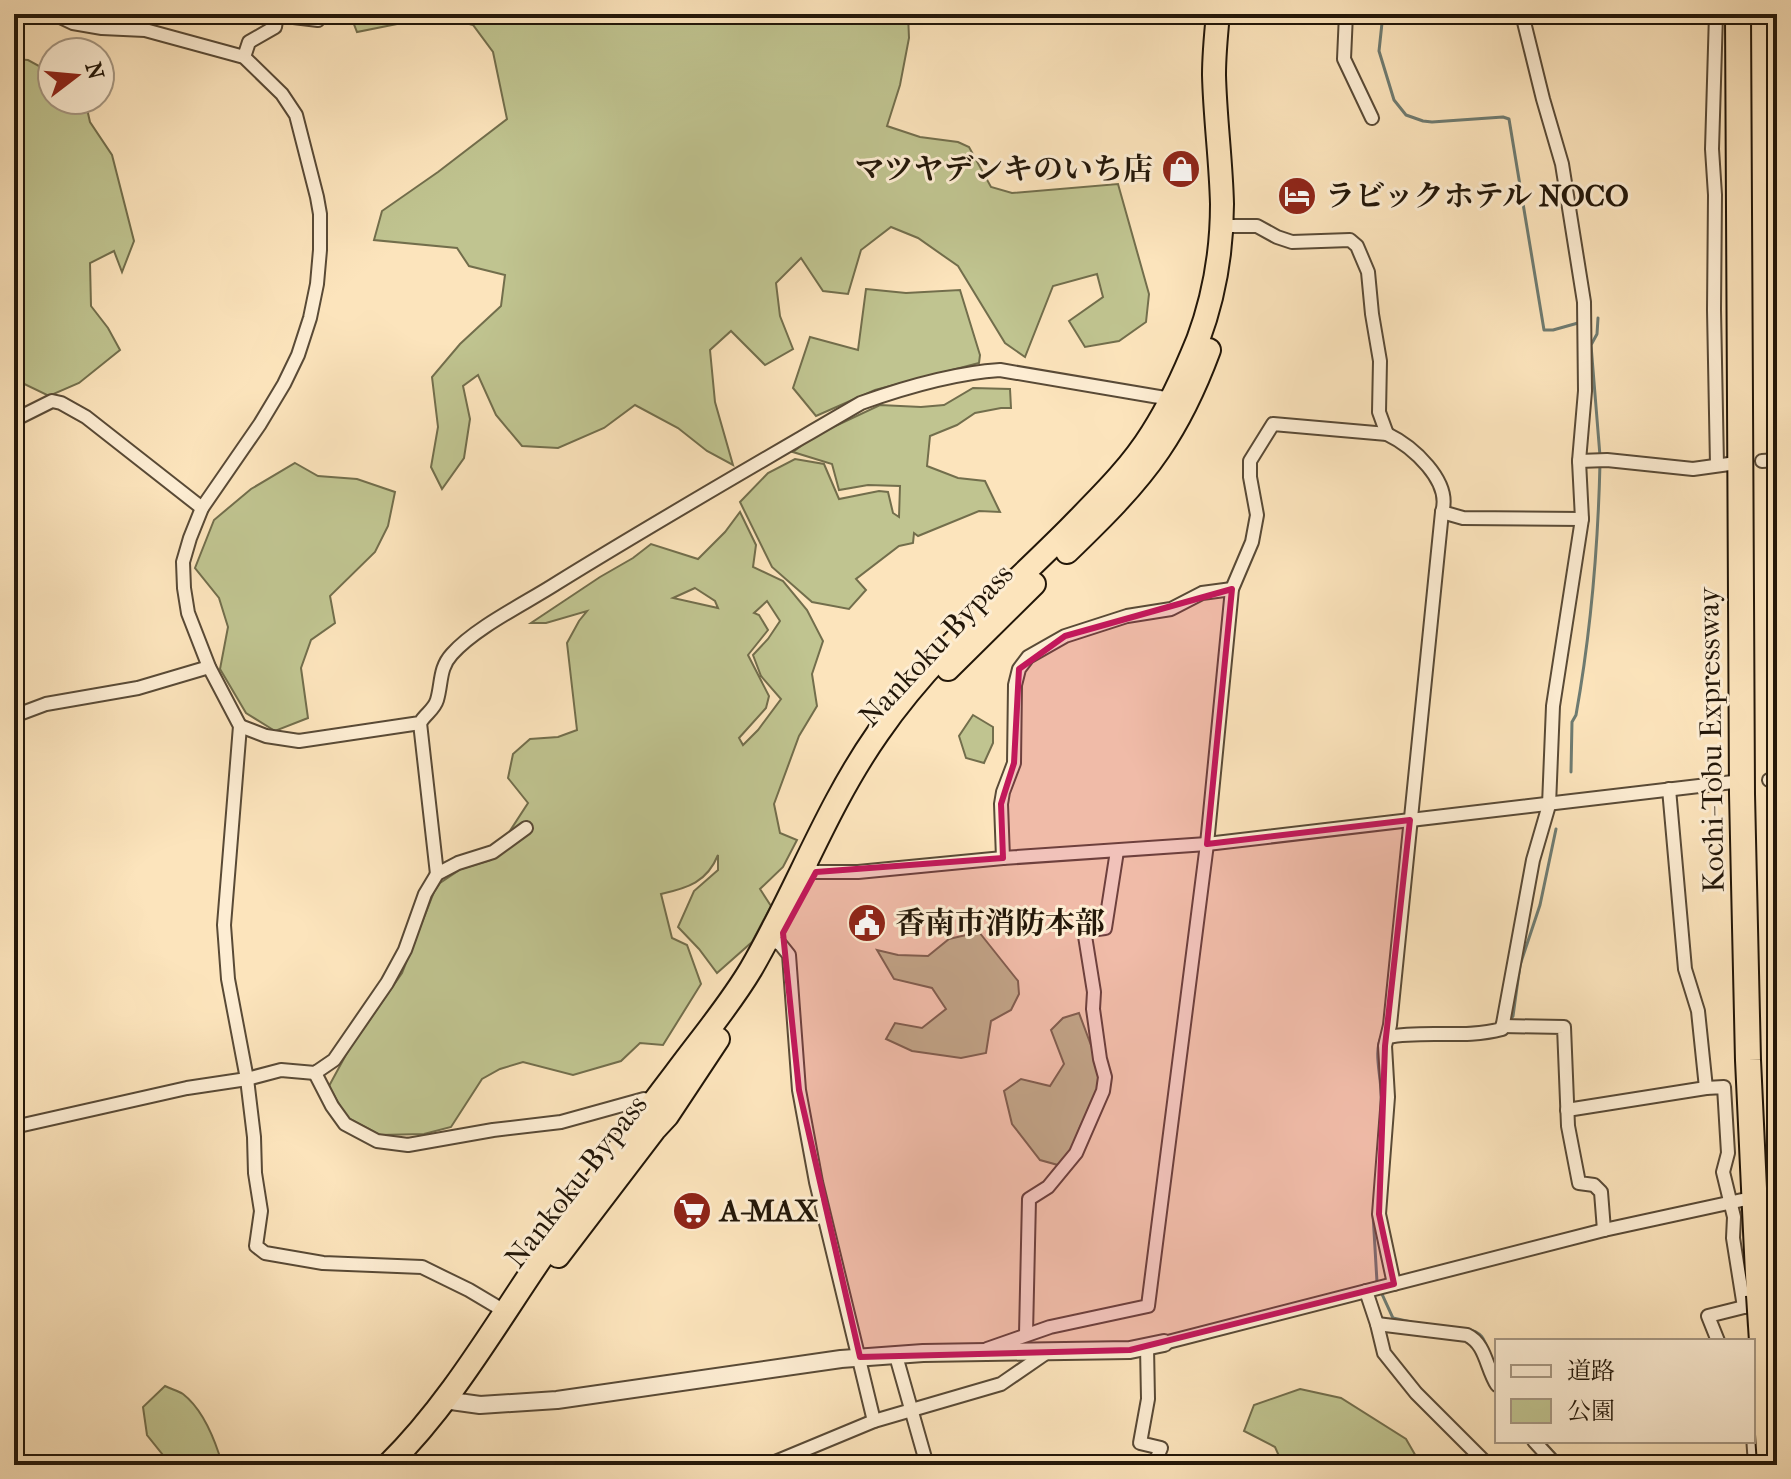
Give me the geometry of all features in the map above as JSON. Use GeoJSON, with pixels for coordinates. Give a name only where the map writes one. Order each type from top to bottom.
{"type":"FeatureCollection","features":[{"type":"Feature","properties":{"kind":"highway","name":"Kochi-Tobu Expressway"},"geometry":{"type":"LineString","coordinates":[[1738,14],[1742,794],[1748,1060],[1770,1465]]}},
{"type":"Feature","properties":{"kind":"highway","name":"Nankoku Bypass"},"geometry":{"type":"LineString","coordinates":[[809,869],[828,842],[877,752],[913,707],[1100,520],[1159,451],[1190,397],[1224,304],[1232,268],[1229,226],[1221,187],[1214,77],[1227,15]]}},
{"type":"Feature","properties":{"kind":"highway","name":"Nankoku Bypass"},"geometry":{"type":"LineString","coordinates":[[388,1465],[444,1400],[526,1278],[660,1109],[750,971],[775,941],[849,777],[877,733],[965,630],[1112,486],[1152,435],[1194,348],[1208,308],[1229,226]]}},
{"type":"Feature","properties":{"kind":"street"},"geometry":{"type":"LineString","coordinates":[[54,14],[73,23],[145,30],[244,57],[282,94],[296,115],[320,214],[320,250],[310,318],[298,355],[260,424],[202,508],[183,562],[188,613],[209,667],[240,726],[224,925],[228,979],[247,1079],[254,1137],[261,1211],[256,1246],[265,1253],[323,1263],[422,1267],[506,1312]]}},
{"type":"Feature","properties":{"kind":"street"},"geometry":{"type":"LineString","coordinates":[[244,57],[249,42],[275,27],[277,15],[318,20],[320,14]]}},
{"type":"Feature","properties":{"kind":"street"},"geometry":{"type":"LineString","coordinates":[[1227,15],[1252,17],[1271,14]]}},
{"type":"Feature","properties":{"kind":"street"},"geometry":{"type":"LineString","coordinates":[[1346,14],[1344,59],[1372,118]]}},
{"type":"Feature","properties":{"kind":"street"},"geometry":{"type":"LineString","coordinates":[[1389,1031],[1410,1034],[1502,1029],[1533,860],[1549,805],[1553,706],[1582,519],[1579,461],[1585,391],[1584,302],[1562,164],[1522,14]]}},
{"type":"Feature","properties":{"kind":"street"},"geometry":{"type":"LineString","coordinates":[[1579,461],[1607,460],[1693,469],[1723,465],[1714,310],[1715,195],[1712,149],[1716,14]]}},
{"type":"Feature","properties":{"kind":"street"},"geometry":{"type":"LineString","coordinates":[[1229,226],[1257,226],[1286,241],[1350,240],[1357,246],[1368,272],[1380,361],[1379,412],[1387,434]]}},
{"type":"Feature","properties":{"kind":"street"},"geometry":{"type":"LineString","coordinates":[[437,874],[420,723],[432,711],[437,700],[441,674],[447,661],[472,636],[861,403],[938,379],[1000,370],[1171,399]]}},
{"type":"Feature","properties":{"kind":"street"},"geometry":{"type":"LineString","coordinates":[[14,420],[52,401],[61,403],[86,417],[202,508]]}},
{"type":"Feature","properties":{"kind":"street"},"geometry":{"type":"LineString","coordinates":[[980,1352],[1050,1327],[1148,1306],[1207,844],[1232,589],[1252,542],[1257,515],[1250,461],[1273,424],[1387,434],[1397,439],[1433,472],[1441,485],[1445,502],[1385,1046],[1388,1097],[1379,1214],[1394,1284]]}},
{"type":"Feature","properties":{"kind":"street"},"geometry":{"type":"LineString","coordinates":[[1762,461],[1777,460]]}},
{"type":"Feature","properties":{"kind":"street"},"geometry":{"type":"LineString","coordinates":[[1442,512],[1463,518],[1582,519]]}},
{"type":"Feature","properties":{"kind":"street"},"geometry":{"type":"LineString","coordinates":[[1003,858],[1001,804],[1014,763],[1015,685],[1019,669],[1028,657],[1065,636],[1127,616],[1171,609],[1202,593],[1232,589]]}},
{"type":"Feature","properties":{"kind":"street"},"geometry":{"type":"LineString","coordinates":[[14,716],[46,704],[138,688],[209,667]]}},
{"type":"Feature","properties":{"kind":"street"},"geometry":{"type":"LineString","coordinates":[[240,726],[266,736],[299,741],[420,723]]}},
{"type":"Feature","properties":{"kind":"street"},"geometry":{"type":"LineString","coordinates":[[809,869],[858,872],[1207,844],[1733,782]]}},
{"type":"Feature","properties":{"kind":"street"},"geometry":{"type":"LineString","coordinates":[[1669,789],[1685,969],[1698,1011],[1706,1088]]}},
{"type":"Feature","properties":{"kind":"street"},"geometry":{"type":"LineString","coordinates":[[14,1127],[281,1070],[315,1073],[334,1060],[387,983],[405,950],[425,894],[437,874],[458,863],[493,852],[526,828]]}},
{"type":"Feature","properties":{"kind":"street"},"geometry":{"type":"LineString","coordinates":[[1026,1334],[1029,1199],[1048,1187],[1076,1153],[1103,1091],[1105,1077],[1100,1059],[1093,1009],[1093,981],[1085,936],[1090,930],[1105,928],[1117,851]]}},
{"type":"Feature","properties":{"kind":"street"},"geometry":{"type":"LineString","coordinates":[[775,941],[789,955],[799,1090],[816,1182],[874,1421]]}},
{"type":"Feature","properties":{"kind":"street"},"geometry":{"type":"LineString","coordinates":[[1502,1026],[1564,1027],[1568,1126],[1579,1183],[1594,1185],[1601,1192],[1604,1230]]}},
{"type":"Feature","properties":{"kind":"street"},"geometry":{"type":"LineString","coordinates":[[315,1073],[345,1124],[377,1141],[408,1145],[561,1122],[644,1099],[660,1109]]}},
{"type":"Feature","properties":{"kind":"street"},"geometry":{"type":"LineString","coordinates":[[1567,1110],[1724,1087],[1728,1153],[1723,1172],[1736,1202],[1733,1238],[1760,1301],[1708,1316],[1717,1339]]}},
{"type":"Feature","properties":{"kind":"street"},"geometry":{"type":"LineString","coordinates":[[444,1400],[480,1405],[557,1400],[860,1357],[1130,1350],[1604,1230],[1736,1202]]}},
{"type":"Feature","properties":{"kind":"street"},"geometry":{"type":"LineString","coordinates":[[1366,1291],[1384,1353],[1398,1373],[1488,1465]]}},
{"type":"Feature","properties":{"kind":"street"},"geometry":{"type":"LineString","coordinates":[[1377,1324],[1467,1335],[1481,1345],[1495,1381]]}},
{"type":"Feature","properties":{"kind":"street"},"geometry":{"type":"LineString","coordinates":[[1147,1347],[1148,1399],[1140,1443],[1161,1448],[1154,1465]]}},
{"type":"Feature","properties":{"kind":"street"},"geometry":{"type":"LineString","coordinates":[[768,1465],[874,1421],[1001,1384],[1049,1351]]}},
{"type":"Feature","properties":{"kind":"street"},"geometry":{"type":"LineString","coordinates":[[896,1356],[927,1465]]}},
{"type":"Feature","properties":{"kind":"street"},"geometry":{"type":"LineString","coordinates":[[1536,1443],[1556,1465]]}},
{"type":"Feature","properties":{"kind":"street"},"geometry":{"type":"LineString","coordinates":[[1753,1443],[1755,1465]]}},
{"type":"Feature","properties":{"kind":"street"},"geometry":{"type":"LineString","coordinates":[[14,1446],[20,1465]]}},
{"type":"Feature","properties":{"kind":"highlighted area"},"geometry":{"type":"Polygon","coordinates":[[[1232,589],[1207,844],[1410,820],[1385,1046],[1379,1214],[1394,1284],[1130,1350],[860,1357],[799,1090],[783,933],[816,872],[1003,858],[1001,804],[1014,763],[1019,669],[1065,636],[1232,589]]]}},
{"type":"Feature","properties":{"kind":"green space"},"geometry":{"type":"Polygon","coordinates":[[[350,14],[431,14],[357,32],[350,14]]]}},
{"type":"Feature","properties":{"kind":"green space"},"geometry":{"type":"Polygon","coordinates":[[[432,14],[908,14],[909,38],[900,85],[887,126],[920,137],[958,142],[969,147],[991,187],[1012,193],[1118,184],[1149,294],[1146,322],[1119,341],[1085,347],[1069,321],[1103,297],[1097,274],[1053,286],[1025,357],[1005,343],[958,266],[918,238],[891,227],[861,250],[848,294],[823,291],[801,258],[776,283],[780,316],[793,349],[765,365],[731,331],[710,350],[715,402],[733,465],[707,451],[678,428],[635,405],[604,428],[558,448],[522,446],[496,415],[478,375],[463,386],[470,419],[464,458],[442,489],[431,467],[438,427],[432,377],[460,344],[501,306],[505,275],[469,266],[457,248],[374,240],[382,211],[507,119],[493,52],[473,25],[432,14]]]}},
{"type":"Feature","properties":{"kind":"green space"},"geometry":{"type":"Polygon","coordinates":[[[14,59],[36,64],[36,116],[89,116],[112,155],[134,241],[122,272],[114,251],[90,263],[91,306],[120,350],[79,383],[49,396],[14,379],[14,59]]]}},
{"type":"Feature","properties":{"kind":"green space"},"geometry":{"type":"Polygon","coordinates":[[[866,289],[906,293],[960,290],[980,355],[979,363],[875,390],[816,416],[793,388],[810,337],[858,350],[866,289]]]}},
{"type":"Feature","properties":{"kind":"green space"},"geometry":{"type":"Polygon","coordinates":[[[973,388],[1010,389],[1011,408],[975,413],[957,425],[930,436],[927,466],[958,478],[985,481],[1000,512],[979,511],[918,536],[914,533],[913,543],[899,546],[856,579],[866,590],[849,609],[812,602],[772,567],[740,502],[768,473],[795,459],[824,464],[839,499],[888,492],[893,513],[899,517],[900,486],[868,485],[839,490],[832,464],[793,452],[814,436],[880,405],[944,405],[973,388]]]}},
{"type":"Feature","properties":{"kind":"green space"},"geometry":{"type":"Polygon","coordinates":[[[295,463],[318,476],[357,479],[395,492],[388,526],[375,552],[330,596],[335,623],[311,640],[301,668],[308,718],[275,731],[246,713],[220,669],[228,627],[219,598],[195,568],[214,520],[251,489],[295,463]]]}},
{"type":"Feature","properties":{"kind":"green space"},"geometry":{"type":"Polygon","coordinates":[[[740,512],[756,545],[753,567],[783,581],[807,610],[823,641],[812,674],[817,706],[799,736],[774,804],[780,833],[797,840],[783,867],[760,889],[771,906],[752,942],[717,973],[678,927],[694,891],[718,870],[718,855],[702,878],[661,894],[672,938],[687,945],[701,984],[663,1045],[640,1043],[621,1061],[573,1075],[523,1062],[500,1069],[482,1079],[451,1127],[424,1134],[380,1135],[346,1117],[329,1086],[348,1051],[402,973],[434,892],[440,883],[461,869],[491,860],[528,803],[508,778],[513,754],[530,739],[558,737],[577,730],[567,643],[587,611],[546,623],[531,623],[651,544],[698,559],[740,512]],[[695,588],[673,598],[718,608],[715,601],[695,588]],[[767,601],[754,613],[759,615],[768,630],[748,655],[769,696],[766,708],[739,738],[743,745],[781,699],[761,676],[753,655],[780,621],[767,601]]]}},
{"type":"Feature","properties":{"kind":"green space"},"geometry":{"type":"Polygon","coordinates":[[[973,715],[993,727],[993,743],[984,763],[966,758],[959,736],[973,715]]]}},
{"type":"Feature","properties":{"kind":"green space"},"geometry":{"type":"Polygon","coordinates":[[[979,932],[1018,981],[1019,994],[1011,1010],[991,1021],[986,1053],[961,1058],[912,1051],[886,1039],[895,1023],[922,1028],[946,1009],[932,988],[894,979],[877,950],[898,955],[928,956],[949,939],[979,932]]]}},
{"type":"Feature","properties":{"kind":"green space"},"geometry":{"type":"Polygon","coordinates":[[[1079,1013],[1095,1056],[1099,1082],[1094,1101],[1071,1151],[1058,1165],[1040,1160],[1012,1124],[1004,1091],[1021,1079],[1050,1086],[1064,1064],[1051,1030],[1063,1018],[1079,1013]]]}},
{"type":"Feature","properties":{"kind":"green space"},"geometry":{"type":"Polygon","coordinates":[[[165,1386],[183,1394],[205,1421],[219,1454],[211,1465],[171,1465],[147,1435],[143,1407],[165,1386]]]}},
{"type":"Feature","properties":{"kind":"green space"},"geometry":{"type":"Polygon","coordinates":[[[1300,1389],[1341,1398],[1406,1439],[1421,1465],[1283,1465],[1275,1447],[1244,1431],[1254,1405],[1300,1389]]]}},
{"type":"Feature","properties":{"kind":"waterway"},"geometry":{"type":"LineString","coordinates":[[1382,23],[1379,51],[1394,100],[1406,115],[1432,122],[1509,119],[1544,330],[1578,323]]}},
{"type":"Feature","properties":{"kind":"waterway"},"geometry":{"type":"LineString","coordinates":[[1598,318],[1597,334],[1591,345],[1600,456]]}},
{"type":"Feature","properties":{"kind":"waterway"},"geometry":{"type":"LineString","coordinates":[[1571,772],[1572,722],[1581,684],[1593,589],[1600,463]]}},
{"type":"Feature","properties":{"kind":"waterway"},"geometry":{"type":"LineString","coordinates":[[1509,1021],[1513,1016],[1520,965],[1540,905],[1556,829]]}},
{"type":"Feature","properties":{"kind":"waterway"},"geometry":{"type":"LineString","coordinates":[[1392,1030],[1480,1027]]}},
{"type":"Feature","properties":{"kind":"waterway"},"geometry":{"type":"LineString","coordinates":[[1379,1138],[1381,1099],[1378,1056],[1382,1035]]}},
{"type":"Feature","properties":{"kind":"waterway"},"geometry":{"type":"LineString","coordinates":[[1373,1214],[1377,1282]]}},
{"type":"Feature","properties":{"kind":"waterway"},"geometry":{"type":"LineString","coordinates":[[1382,1294],[1393,1318],[1411,1322]]}},
{"type":"Feature","properties":{"kind":"waterway"},"geometry":{"type":"LineString","coordinates":[[1466,1329],[1482,1336],[1489,1353]]}},
{"type":"Feature","properties":{"kind":"waterway"},"geometry":{"type":"LineString","coordinates":[[1545,1443],[1565,1465]]}},
{"type":"Feature","properties":{"kind":"place","name":"マツヤデンキのいち店"},"geometry":{"type":"Point","coordinates":[1181,169]}},
{"type":"Feature","properties":{"kind":"place","name":"ラビックホテル NOCO"},"geometry":{"type":"Point","coordinates":[1297,196]}},
{"type":"Feature","properties":{"kind":"place","name":"香南市消防本部"},"geometry":{"type":"Point","coordinates":[867,923]}},
{"type":"Feature","properties":{"kind":"place","name":"A-MAX"},"geometry":{"type":"Point","coordinates":[692,1211]}}]}
